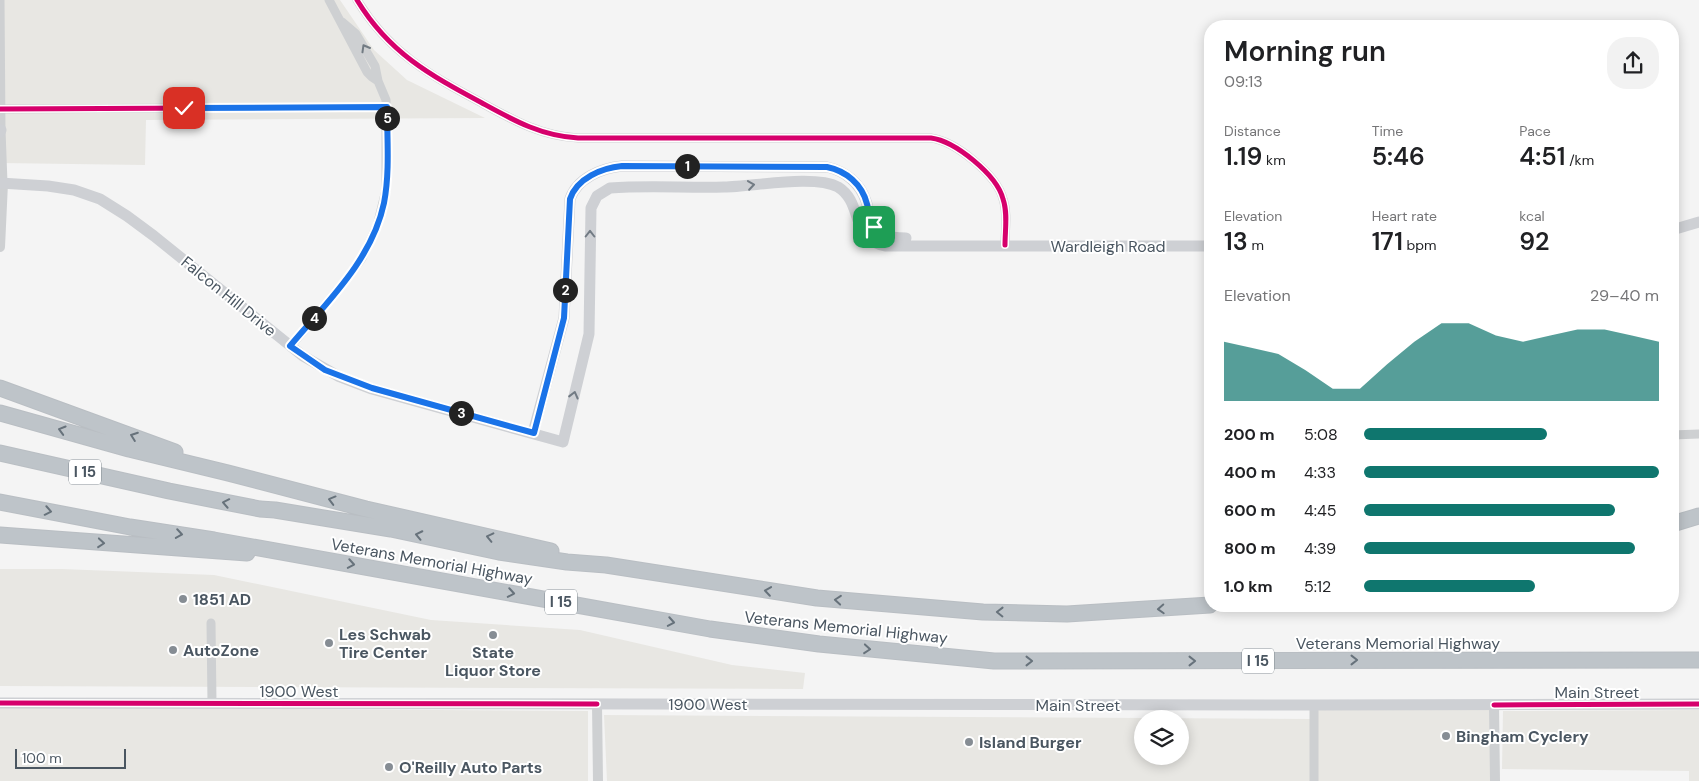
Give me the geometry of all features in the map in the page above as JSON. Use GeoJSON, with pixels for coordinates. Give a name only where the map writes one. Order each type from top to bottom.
{"type":"FeatureCollection","features":[{"type":"Feature","properties":{"kind":"highway"},"geometry":{"type":"LineString","coordinates":[[0,388],[138,437],[228,473]]}},
{"type":"Feature","properties":{"kind":"highway"},"geometry":{"type":"LineString","coordinates":[[0,413],[129,449],[366,509],[493,537],[606,565]]}},
{"type":"Feature","properties":{"kind":"highway","name":"Veterans Memorial Highway"},"geometry":{"type":"LineString","coordinates":[[0,453],[169,492],[260,509],[391,529],[499,552],[567,562],[606,565],[817,598],[983,612],[1067,614],[1204,605]]}},
{"type":"Feature","properties":{"kind":"highway","name":"Veterans Memorial Highway"},"geometry":{"type":"LineString","coordinates":[[0,502],[130,527],[214,540],[710,629],[819,644],[994,661],[1699,660]]}},
{"type":"Feature","properties":{"kind":"highway"},"geometry":{"type":"LineString","coordinates":[[1679,522],[1699,516]]}},
{"type":"Feature","properties":{"kind":"highway"},"geometry":{"type":"LineString","coordinates":[[0,535],[228,553],[304,556]]}},
{"type":"Feature","properties":{"kind":"main road"},"geometry":{"type":"LineString","coordinates":[[534,433],[564,318],[570,199],[574,190],[581,182],[602,170],[622,166],[827,167],[839,171],[856,182],[866,199],[874,227],[887,237],[972,239],[1005,245]]}},
{"type":"Feature","properties":{"kind":"main road","name":"Falcon Hill Drive"},"geometry":{"type":"LineString","coordinates":[[2,183],[65,188],[100,199],[154,236],[290,346],[325,370],[372,388],[568,444],[588,334],[591,208],[597,196],[605,190],[614,188],[730,187],[773,183],[822,182],[838,187],[847,195],[853,205],[862,231],[869,239],[881,245],[1005,245]]}},
{"type":"Feature","properties":{"kind":"main road"},"geometry":{"type":"LineString","coordinates":[[1679,228],[1699,222]]}},
{"type":"Feature","properties":{"kind":"main road","name":"Wardleigh Road"},"geometry":{"type":"LineString","coordinates":[[1005,245],[1204,246]]}},
{"type":"Feature","properties":{"kind":"main road","name":"1900 West"},"geometry":{"type":"LineString","coordinates":[[0,703],[817,704]]}},
{"type":"Feature","properties":{"kind":"main road","name":"Main Street"},"geometry":{"type":"LineString","coordinates":[[817,704],[1699,704]]}},
{"type":"Feature","properties":{"kind":"street"},"geometry":{"type":"LineString","coordinates":[[0,0],[2,183],[0,247]]}},
{"type":"Feature","properties":{"kind":"street"},"geometry":{"type":"LineString","coordinates":[[290,346],[356,267],[368,247],[377,226],[386,190],[387,107],[384,93],[378,81],[376,70],[359,39],[342,22],[328,0]]}},
{"type":"Feature","properties":{"kind":"street"},"geometry":{"type":"LineString","coordinates":[[357,0],[387,39],[418,66],[521,124],[549,135],[578,138],[931,138],[947,142],[957,148],[988,175],[999,188],[1005,207],[1005,245]]}},
{"type":"Feature","properties":{"kind":"street"},"geometry":{"type":"LineString","coordinates":[[0,109],[387,107]]}},
{"type":"Feature","properties":{"kind":"street"},"geometry":{"type":"LineString","coordinates":[[1679,435],[1699,434]]}},
{"type":"Feature","properties":{"kind":"street"},"geometry":{"type":"LineString","coordinates":[[212,623],[212,703]]}},
{"type":"Feature","properties":{"kind":"street"},"geometry":{"type":"LineString","coordinates":[[597,704],[598,781]]}},
{"type":"Feature","properties":{"kind":"street"},"geometry":{"type":"LineString","coordinates":[[1314,705],[1314,781]]}},
{"type":"Feature","properties":{"kind":"street"},"geometry":{"type":"LineString","coordinates":[[1494,705],[1494,781]]}},
{"type":"Feature","properties":{"kind":"shaded area"},"geometry":{"type":"Polygon","coordinates":[[[0,0],[340,0],[374,50],[407,80],[485,118],[146,120],[145,165],[0,163],[0,0]]]}},
{"type":"Feature","properties":{"kind":"shaded area"},"geometry":{"type":"Polygon","coordinates":[[[0,569],[62,569],[214,575],[431,620],[580,630],[732,665],[805,673],[803,689],[0,686],[0,569]]]}},
{"type":"Feature","properties":{"kind":"shaded area"},"geometry":{"type":"Polygon","coordinates":[[[1493,705],[1492,781],[607,781],[604,715],[1134,718],[1134,765],[1189,765],[1189,718],[1311,719],[1318,706],[1493,705]]]}},
{"type":"Feature","properties":{"kind":"shaded area"},"geometry":{"type":"Polygon","coordinates":[[[0,707],[588,711],[588,781],[0,781],[0,707]]]}},
{"type":"Feature","properties":{"kind":"shaded area"},"geometry":{"type":"Polygon","coordinates":[[[1699,710],[1699,781],[1689,781],[1689,771],[1502,769],[1503,711],[1699,710]]]}},
{"type":"Feature","properties":{"kind":"cycle path"},"geometry":{"type":"LineString","coordinates":[[357,0],[383,35],[412,61],[428,72],[505,115],[540,131],[552,134],[578,138],[931,138],[941,140],[963,152],[993,180],[1003,199],[1006,222],[1005,245]]}},
{"type":"Feature","properties":{"kind":"cycle path"},"geometry":{"type":"LineString","coordinates":[[0,109],[387,107]]}},
{"type":"Feature","properties":{"kind":"cycle path"},"geometry":{"type":"LineString","coordinates":[[0,703],[597,704]]}},
{"type":"Feature","properties":{"kind":"cycle path"},"geometry":{"type":"LineString","coordinates":[[1494,705],[1699,704]]}},
{"type":"Feature","properties":{"kind":"place","name":"1851 AD"},"geometry":{"type":"Point","coordinates":[183,599]}},
{"type":"Feature","properties":{"kind":"place","name":"State Liquor Store"},"geometry":{"type":"Point","coordinates":[493,635]}},
{"type":"Feature","properties":{"kind":"place","name":"Les Schwab Tire Center"},"geometry":{"type":"Point","coordinates":[329,643]}},
{"type":"Feature","properties":{"kind":"place","name":"AutoZone"},"geometry":{"type":"Point","coordinates":[173,650]}},
{"type":"Feature","properties":{"kind":"place","name":"Bingham Cyclery"},"geometry":{"type":"Point","coordinates":[1446,736]}},
{"type":"Feature","properties":{"kind":"place","name":"Island Burger"},"geometry":{"type":"Point","coordinates":[969,742]}},
{"type":"Feature","properties":{"kind":"place","name":"O'Reilly Auto Parts"},"geometry":{"type":"Point","coordinates":[389,767]}},
{"type":"Feature","properties":{"kind":"route"},"geometry":{"type":"LineString","coordinates":[[184,108],[387,107],[386,190],[381,215],[373,237],[356,267],[290,346],[325,370],[338,376],[372,388],[534,433],[563,324],[569,204],[574,190],[581,182],[607,168],[622,166],[821,166],[846,174],[856,182],[866,199],[871,222],[874,227]]}}]}
